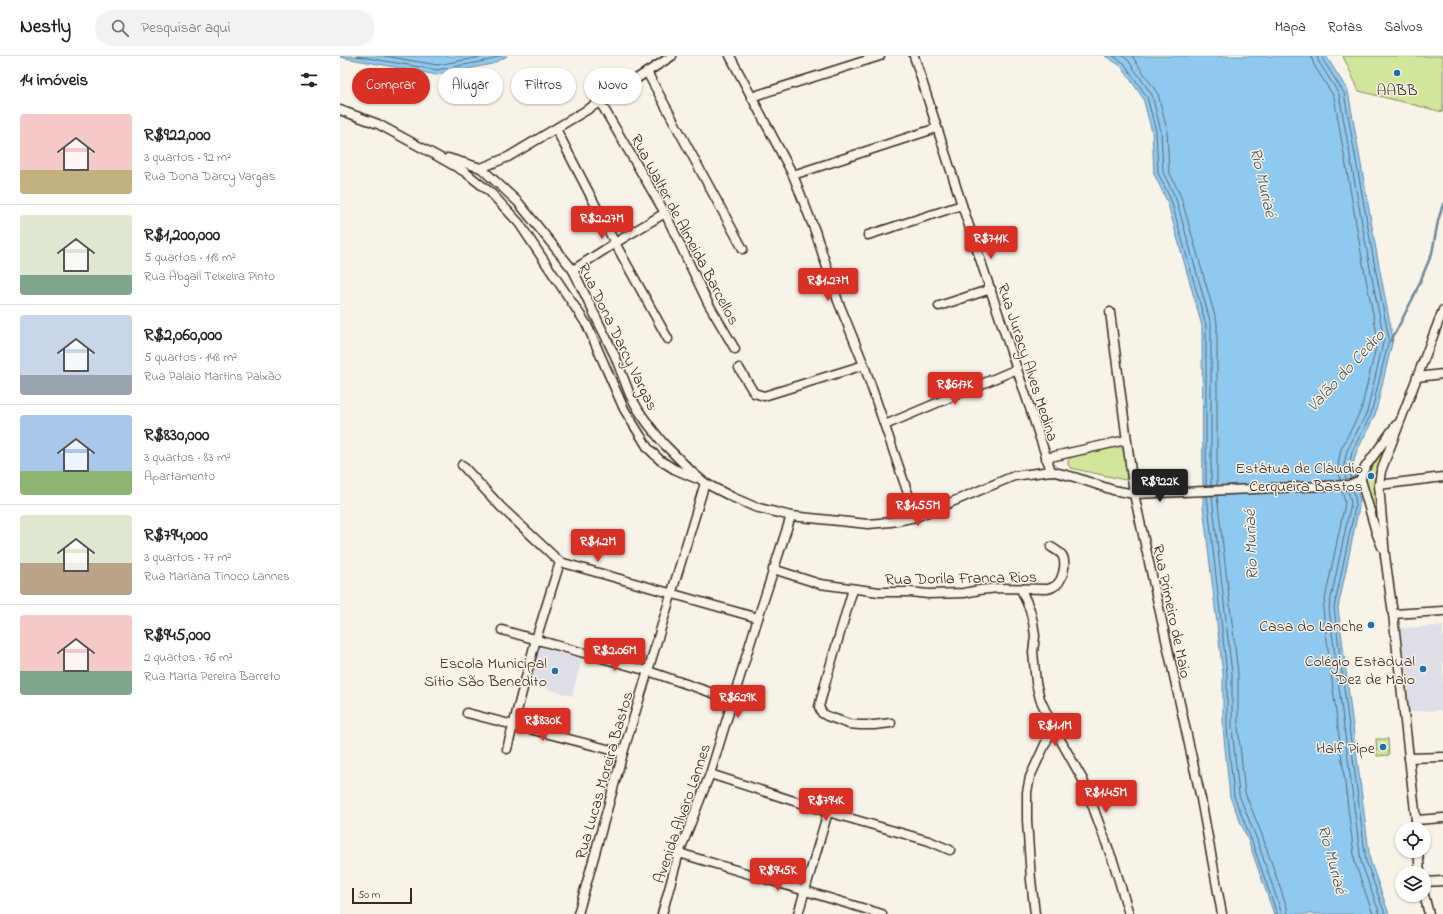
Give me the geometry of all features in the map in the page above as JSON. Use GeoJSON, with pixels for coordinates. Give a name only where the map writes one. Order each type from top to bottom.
{"type":"FeatureCollection","features":[{"type":"Feature","properties":{"kind":"street"},"geometry":{"type":"LineString","coordinates":[[642,75],[672,56]]}},
{"type":"Feature","properties":{"kind":"street"},"geometry":{"type":"LineString","coordinates":[[730,56],[793,175],[815,231],[838,301],[864,365],[916,517]]}},
{"type":"Feature","properties":{"kind":"street"},"geometry":{"type":"LineString","coordinates":[[751,97],[880,56]]}},
{"type":"Feature","properties":{"kind":"street","name":"Rua Juracy Alves Medina"},"geometry":{"type":"LineString","coordinates":[[914,56],[962,206],[1051,471]]}},
{"type":"Feature","properties":{"kind":"street"},"geometry":{"type":"LineString","coordinates":[[647,72],[743,249]]}},
{"type":"Feature","properties":{"kind":"street"},"geometry":{"type":"LineString","coordinates":[[437,156],[481,168],[508,157],[556,130],[597,104]]}},
{"type":"Feature","properties":{"kind":"street","name":"Rua Walter de Almeida Barcellos"},"geometry":{"type":"LineString","coordinates":[[601,104],[665,213],[708,303],[735,349]]}},
{"type":"Feature","properties":{"kind":"street"},"geometry":{"type":"LineString","coordinates":[[340,110],[378,124],[437,156],[464,172],[490,192],[519,223],[587,325],[624,409],[648,448],[660,460],[674,469],[705,483]]}},
{"type":"Feature","properties":{"kind":"street"},"geometry":{"type":"LineString","coordinates":[[793,175],[937,128]]}},
{"type":"Feature","properties":{"kind":"street"},"geometry":{"type":"LineString","coordinates":[[556,130],[615,243],[668,338]]}},
{"type":"Feature","properties":{"kind":"street","name":"Rua Dona Darcy Vargas"},"geometry":{"type":"LineString","coordinates":[[481,168],[518,202],[573,270],[615,356],[630,395],[639,411],[662,443],[705,483],[755,507],[791,516],[868,524],[891,522],[916,517],[1014,476],[1051,471],[1106,488],[1134,494],[1349,485],[1361,480]]}},
{"type":"Feature","properties":{"kind":"street"},"geometry":{"type":"LineString","coordinates":[[868,235],[962,206]]}},
{"type":"Feature","properties":{"kind":"street"},"geometry":{"type":"LineString","coordinates":[[573,270],[665,213]]}},
{"type":"Feature","properties":{"kind":"street"},"geometry":{"type":"LineString","coordinates":[[939,306],[991,289]]}},
{"type":"Feature","properties":{"kind":"street"},"geometry":{"type":"LineString","coordinates":[[1443,310],[1381,471],[1379,485],[1385,556],[1394,614],[1408,758],[1416,820],[1443,818]]}},
{"type":"Feature","properties":{"kind":"street","name":"Rua Primeiro de Maio"},"geometry":{"type":"LineString","coordinates":[[1110,312],[1134,494],[1201,799],[1222,914]]}},
{"type":"Feature","properties":{"kind":"street"},"geometry":{"type":"LineString","coordinates":[[739,368],[754,393],[764,396],[864,365]]}},
{"type":"Feature","properties":{"kind":"street"},"geometry":{"type":"LineString","coordinates":[[885,425],[1017,369]]}},
{"type":"Feature","properties":{"kind":"street"},"geometry":{"type":"LineString","coordinates":[[1417,377],[1443,374]]}},
{"type":"Feature","properties":{"kind":"street"},"geometry":{"type":"LineString","coordinates":[[1385,556],[1376,532],[1361,480],[1362,473],[1366,466],[1402,416]]}},
{"type":"Feature","properties":{"kind":"street"},"geometry":{"type":"LineString","coordinates":[[1046,458],[1126,440]]}},
{"type":"Feature","properties":{"kind":"street"},"geometry":{"type":"LineString","coordinates":[[462,465],[501,507],[560,562],[758,618]]}},
{"type":"Feature","properties":{"kind":"street"},"geometry":{"type":"LineString","coordinates":[[1379,485],[1443,477]]}},
{"type":"Feature","properties":{"kind":"street","name":"Rua Lucas Moreira Bastos"},"geometry":{"type":"LineString","coordinates":[[578,914],[623,753],[670,594],[705,483]]}},
{"type":"Feature","properties":{"kind":"street","name":"Avenida Alvaro Lannes"},"geometry":{"type":"LineString","coordinates":[[662,914],[679,853],[710,774],[791,516]]}},
{"type":"Feature","properties":{"kind":"street","name":"Rua Dorila Franca Rios"},"geometry":{"type":"LineString","coordinates":[[774,570],[820,584],[879,592],[910,592],[928,594],[964,593],[999,588],[1047,589],[1058,584],[1062,576],[1064,562],[1062,554],[1051,547]]}},
{"type":"Feature","properties":{"kind":"street"},"geometry":{"type":"LineString","coordinates":[[507,749],[536,639],[560,562]]}},
{"type":"Feature","properties":{"kind":"street"},"geometry":{"type":"LineString","coordinates":[[853,589],[819,707],[822,713],[827,716],[849,724],[867,725],[891,723]]}},
{"type":"Feature","properties":{"kind":"street"},"geometry":{"type":"LineString","coordinates":[[1021,589],[1030,610],[1033,622],[1035,636],[1033,652],[1036,683],[1040,699],[1052,727],[1083,780],[1114,864],[1130,914]]}},
{"type":"Feature","properties":{"kind":"street"},"geometry":{"type":"LineString","coordinates":[[1394,614],[1443,611]]}},
{"type":"Feature","properties":{"kind":"street"},"geometry":{"type":"LineString","coordinates":[[502,630],[648,671],[733,700]]}},
{"type":"Feature","properties":{"kind":"street"},"geometry":{"type":"LineString","coordinates":[[467,713],[623,753]]}},
{"type":"Feature","properties":{"kind":"street"},"geometry":{"type":"LineString","coordinates":[[1035,914],[1027,820],[1027,792],[1030,777],[1052,727]]}},
{"type":"Feature","properties":{"kind":"street"},"geometry":{"type":"LineString","coordinates":[[1408,758],[1443,757]]}},
{"type":"Feature","properties":{"kind":"street"},"geometry":{"type":"LineString","coordinates":[[710,774],[828,812],[929,841],[950,850]]}},
{"type":"Feature","properties":{"kind":"street"},"geometry":{"type":"LineString","coordinates":[[798,914],[828,812]]}},
{"type":"Feature","properties":{"kind":"street"},"geometry":{"type":"LineString","coordinates":[[679,853],[882,914]]}},
{"type":"Feature","properties":{"kind":"street"},"geometry":{"type":"LineString","coordinates":[[1431,882],[1443,881]]}},
{"type":"Feature","properties":{"kind":"street"},"geometry":{"type":"LineString","coordinates":[[1425,902],[1428,914]]}},
{"type":"Feature","properties":{"kind":"shaded area","name":"Colégio Estadual Dez de Maio"},"geometry":{"type":"Polygon","coordinates":[[[1443,626],[1443,710],[1408,712],[1400,628],[1443,626]]]}},
{"type":"Feature","properties":{"kind":"shaded area","name":"Escola Municipal Sítio São Benedito"},"geometry":{"type":"Polygon","coordinates":[[[538,647],[582,659],[572,696],[528,683],[538,647]]]}},
{"type":"Feature","properties":{"kind":"green space","name":"AABB"},"geometry":{"type":"Polygon","coordinates":[[[1343,56],[1443,56],[1443,112],[1359,91],[1343,56]]]}},
{"type":"Feature","properties":{"kind":"green space"},"geometry":{"type":"Polygon","coordinates":[[[1390,439],[1377,467],[1374,481],[1379,525],[1366,480],[1367,475],[1390,439]]]}},
{"type":"Feature","properties":{"kind":"green space"},"geometry":{"type":"Polygon","coordinates":[[[1120,446],[1124,449],[1129,473],[1125,480],[1071,468],[1068,465],[1068,461],[1073,455],[1120,446]]]}},
{"type":"Feature","properties":{"kind":"green space","name":"Half Pipe"},"geometry":{"type":"Polygon","coordinates":[[[1376,739],[1388,739],[1389,755],[1377,756],[1376,739]]]}},
{"type":"Feature","properties":{"kind":"water"},"geometry":{"type":"Polygon","coordinates":[[[507,56],[492,64],[472,68],[438,68],[437,75],[430,74],[430,68],[399,68],[340,57],[507,56]]]}},
{"type":"Feature","properties":{"kind":"water","name":"Rio Muriaé"},"geometry":{"type":"Polygon","coordinates":[[[1105,56],[1326,56],[1348,91],[1393,339],[1375,415],[1356,453],[1353,465],[1360,502],[1338,608],[1370,860],[1389,914],[1274,914],[1248,840],[1230,797],[1223,728],[1223,674],[1203,506],[1202,326],[1167,201],[1154,174],[1152,132],[1143,98],[1121,66],[1105,56]]]}},
{"type":"Feature","properties":{"kind":"waterway","name":"Valão do Cedro"},"geometry":{"type":"LineString","coordinates":[[1391,341],[1414,296],[1432,253],[1443,204]]}},
{"type":"Feature","properties":{"kind":"place","name":"AABB"},"geometry":{"type":"Point","coordinates":[1397,73]}},
{"type":"Feature","properties":{"kind":"place","name":"Estátua de Cláudio Cerqueira Bastos"},"geometry":{"type":"Point","coordinates":[1371,476]}},
{"type":"Feature","properties":{"kind":"place","name":"Casa do Lanche"},"geometry":{"type":"Point","coordinates":[1371,625]}},
{"type":"Feature","properties":{"kind":"place","name":"Colégio Estadual Dez de Maio"},"geometry":{"type":"Point","coordinates":[1423,669]}},
{"type":"Feature","properties":{"kind":"place","name":"Escola Municipal Sítio São Benedito"},"geometry":{"type":"Point","coordinates":[555,671]}},
{"type":"Feature","properties":{"kind":"place","name":"Half Pipe"},"geometry":{"type":"Point","coordinates":[1383,747]}}]}
